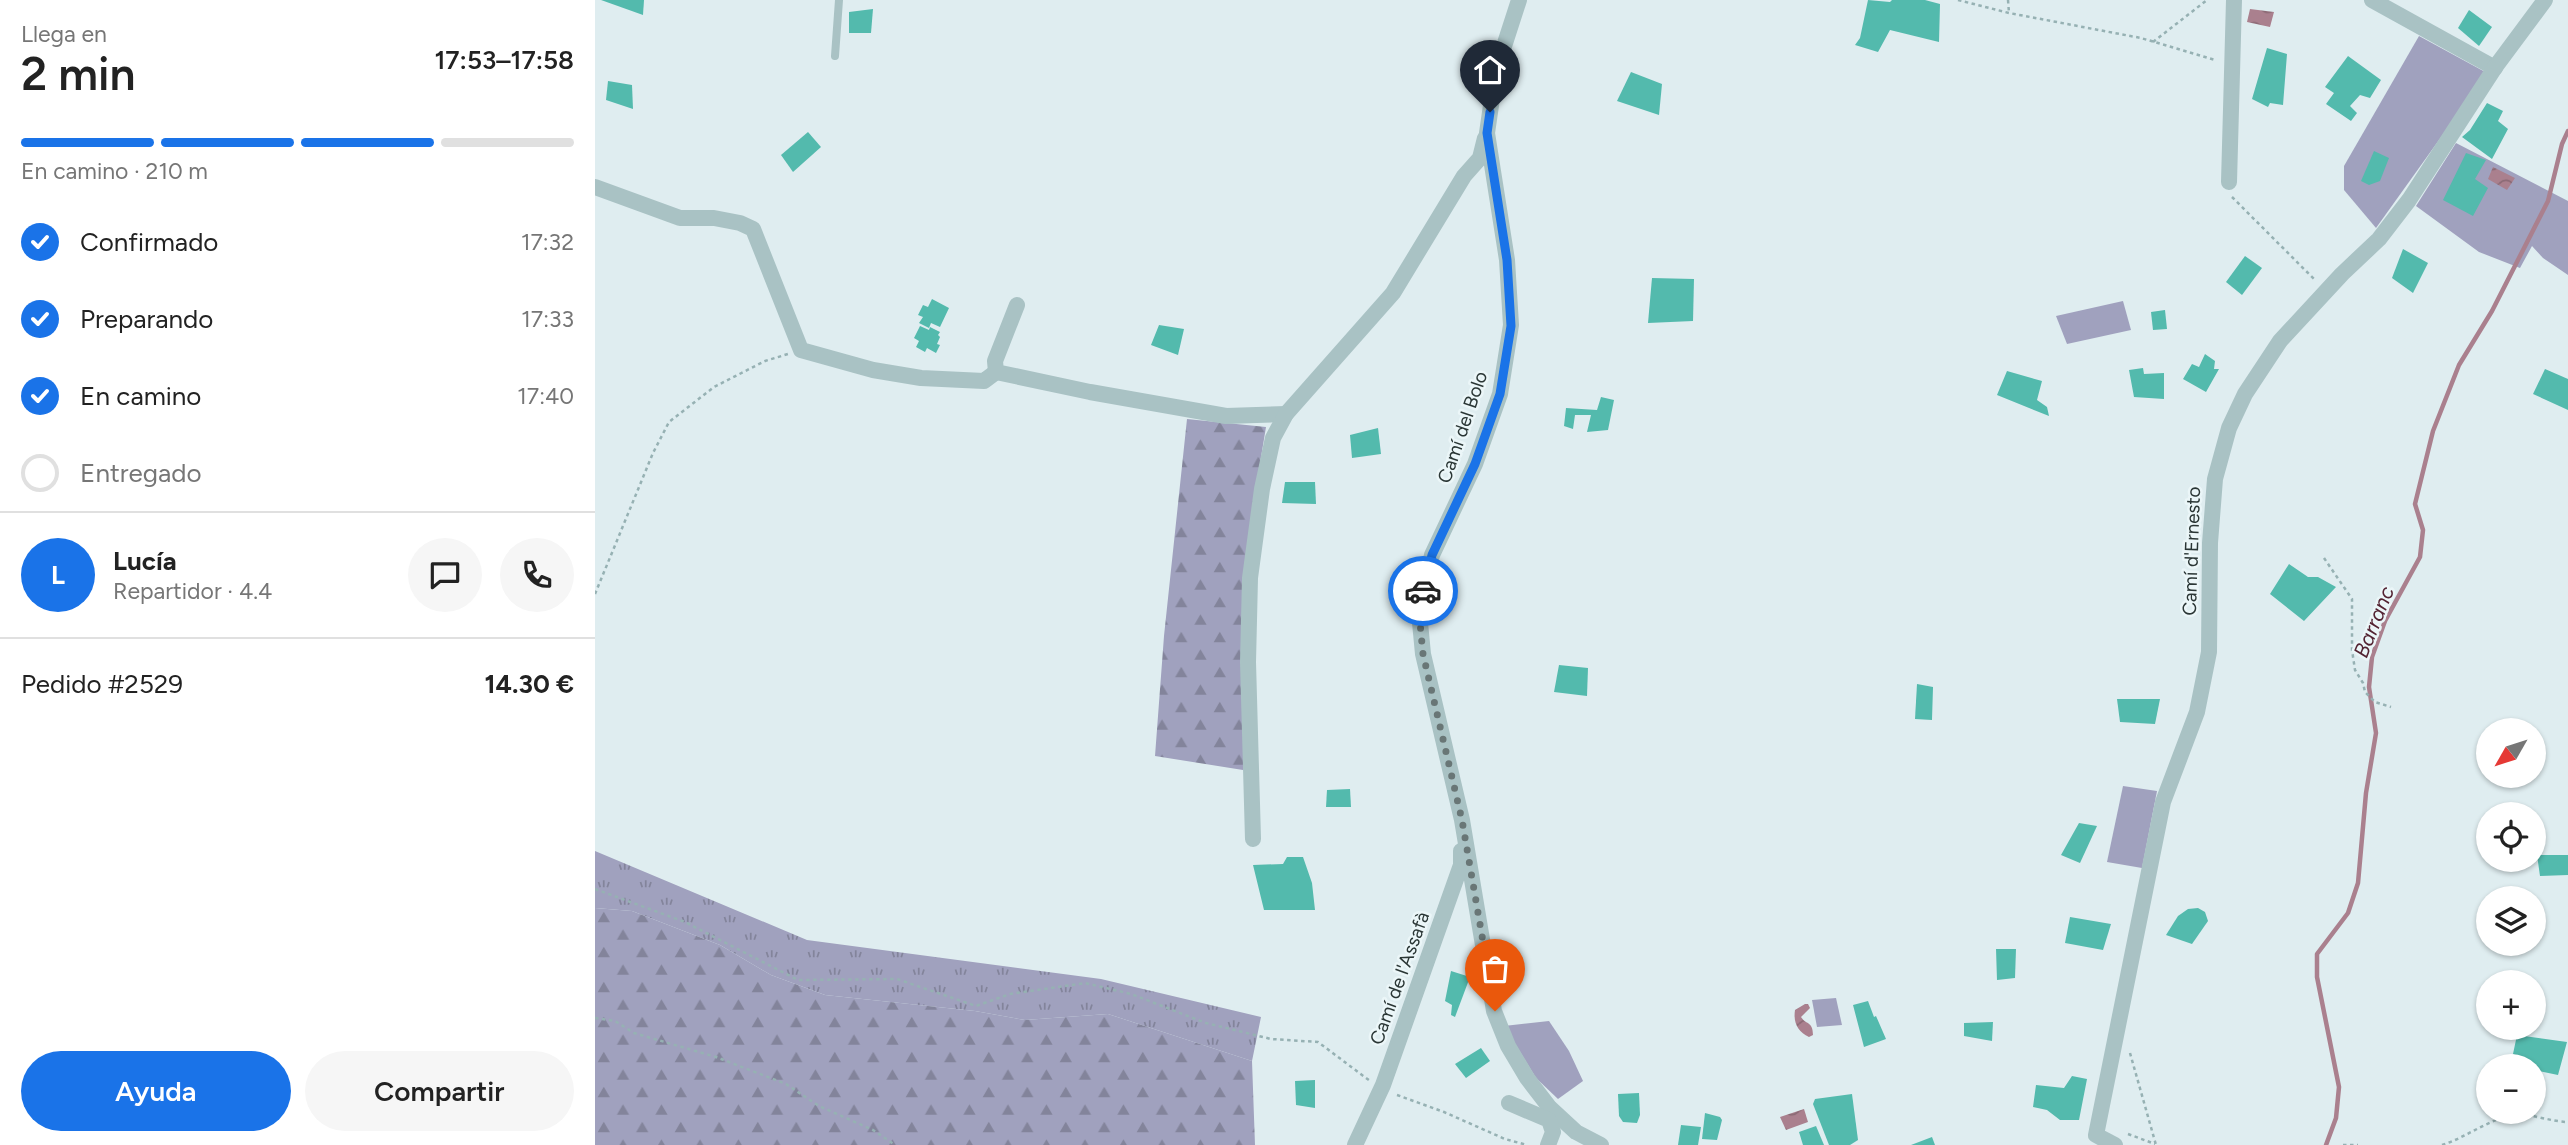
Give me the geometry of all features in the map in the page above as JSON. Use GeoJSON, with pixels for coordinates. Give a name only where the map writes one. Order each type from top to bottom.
{"type":"FeatureCollection","features":[{"type":"Feature","properties":{"kind":"street","name":"Camí del Bolo"},"geometry":{"type":"LineString","coordinates":[[1462,820],[1423,654],[1419,612],[1432,555],[1475,464],[1500,394],[1511,326],[1507,260],[1487,133],[1496,71],[1519,0]]}},
{"type":"Feature","properties":{"kind":"street"},"geometry":{"type":"LineString","coordinates":[[2229,182],[2234,0]]}},
{"type":"Feature","properties":{"kind":"street"},"geometry":{"type":"LineString","coordinates":[[2372,0],[2495,68]]}},
{"type":"Feature","properties":{"kind":"street","name":"Camí d'Ernesto"},"geometry":{"type":"LineString","coordinates":[[2115,1145],[2096,1135],[2163,802],[2197,712],[2209,652],[2210,543],[2215,480],[2229,428],[2245,394],[2280,341],[2379,239],[2409,200],[2495,68],[2545,0]]}},
{"type":"Feature","properties":{"kind":"street"},"geometry":{"type":"LineString","coordinates":[[1253,839],[1248,662],[1250,578],[1273,438],[1286,414],[1393,293],[1464,176],[1480,158],[1487,133]]}},
{"type":"Feature","properties":{"kind":"street"},"geometry":{"type":"LineString","coordinates":[[595,187],[680,218],[714,218],[740,223],[753,229],[801,350],[873,370],[921,379],[984,381],[996,372],[1226,416],[1286,414]]}},
{"type":"Feature","properties":{"kind":"street"},"geometry":{"type":"LineString","coordinates":[[996,372],[995,361],[1017,305]]}},
{"type":"Feature","properties":{"kind":"street"},"geometry":{"type":"LineString","coordinates":[[1462,820],[1495,1011],[1509,1046],[1527,1078],[1550,1108],[1571,1128]]}},
{"type":"Feature","properties":{"kind":"street","name":"Camí de l'Assafà"},"geometry":{"type":"LineString","coordinates":[[1355,1145],[1381,1089],[1461,865],[1462,820]]}},
{"type":"Feature","properties":{"kind":"street"},"geometry":{"type":"LineString","coordinates":[[1509,1103],[1571,1128],[1601,1145]]}},
{"type":"Feature","properties":{"kind":"street"},"geometry":{"type":"LineString","coordinates":[[1548,1145],[1553,1132],[1549,1120]]}},
{"type":"Feature","properties":{"kind":"lane"},"geometry":{"type":"LineString","coordinates":[[835,56],[839,0]]}},
{"type":"Feature","properties":{"kind":"path"},"geometry":{"type":"LineString","coordinates":[[1958,0],[2153,42],[2232,65]]}},
{"type":"Feature","properties":{"kind":"path"},"geometry":{"type":"LineString","coordinates":[[2008,0],[2009,13]]}},
{"type":"Feature","properties":{"kind":"path"},"geometry":{"type":"LineString","coordinates":[[2153,42],[2207,0]]}},
{"type":"Feature","properties":{"kind":"path"},"geometry":{"type":"LineString","coordinates":[[2229,182],[2228,192],[2326,291]]}},
{"type":"Feature","properties":{"kind":"path"},"geometry":{"type":"LineString","coordinates":[[595,594],[653,453],[669,422],[714,387],[765,361],[801,350]]}},
{"type":"Feature","properties":{"kind":"path"},"geometry":{"type":"LineString","coordinates":[[2324,558],[2352,599],[2352,650],[2355,670],[2365,691],[2375,702],[2391,708]]}},
{"type":"Feature","properties":{"kind":"path"},"geometry":{"type":"LineString","coordinates":[[595,889],[685,922],[798,980],[897,979],[976,1006],[1010,994],[1085,983],[1131,994],[1206,1023],[1271,1039],[1318,1042],[1381,1089],[1527,1145]]}},
{"type":"Feature","properties":{"kind":"path"},"geometry":{"type":"LineString","coordinates":[[595,1018],[615,1021],[634,1034],[716,1057],[786,1084],[819,1106],[873,1130],[895,1145]]}},
{"type":"Feature","properties":{"kind":"path"},"geometry":{"type":"LineString","coordinates":[[2127,1042],[2157,1145]]}},
{"type":"Feature","properties":{"kind":"path"},"geometry":{"type":"LineString","coordinates":[[2442,1145],[2461,1139],[2493,1122],[2520,1114],[2568,1122]]}},
{"type":"Feature","properties":{"kind":"path"},"geometry":{"type":"LineString","coordinates":[[2343,1145],[2358,1145]]}},
{"type":"Feature","properties":{"kind":"green space"},"geometry":{"type":"Polygon","coordinates":[[[2419,36],[2487,73],[2376,228],[2344,190],[2344,166],[2419,36]]]}},
{"type":"Feature","properties":{"kind":"green space"},"geometry":{"type":"Polygon","coordinates":[[[2456,143],[2568,201],[2568,275],[2543,258],[2532,246],[2520,268],[2479,252],[2416,206],[2456,143]]]}},
{"type":"Feature","properties":{"kind":"green space"},"geometry":{"type":"Polygon","coordinates":[[[2123,301],[2131,330],[2067,344],[2056,316],[2123,301]]]}},
{"type":"Feature","properties":{"kind":"green space"},"geometry":{"type":"Polygon","coordinates":[[[1187,419],[1266,427],[1250,524],[1243,770],[1155,756],[1164,636],[1187,419]]]}},
{"type":"Feature","properties":{"kind":"green space"},"geometry":{"type":"Polygon","coordinates":[[[2123,786],[2157,791],[2142,868],[2107,862],[2123,786]]]}},
{"type":"Feature","properties":{"kind":"green space"},"geometry":{"type":"Polygon","coordinates":[[[595,851],[807,940],[1101,979],[1261,1017],[1252,1061],[1108,1014],[1025,1020],[975,1011],[825,995],[771,975],[720,945],[632,911],[595,908],[595,851]]]}},
{"type":"Feature","properties":{"kind":"green space"},"geometry":{"type":"Polygon","coordinates":[[[595,908],[632,911],[720,945],[771,975],[825,995],[975,1011],[1025,1020],[1108,1014],[1252,1061],[1255,1145],[595,1145],[595,908]]]}},
{"type":"Feature","properties":{"kind":"green space"},"geometry":{"type":"Polygon","coordinates":[[[1836,998],[1842,1025],[1817,1027],[1812,1000],[1836,998]]]}},
{"type":"Feature","properties":{"kind":"green space"},"geometry":{"type":"Polygon","coordinates":[[[1549,1021],[1569,1051],[1583,1081],[1558,1099],[1536,1078],[1504,1026],[1549,1021]]]}},
{"type":"Feature","properties":{"kind":"water"},"geometry":{"type":"Polygon","coordinates":[[[2250,9],[2274,12],[2270,27],[2247,22],[2250,9]]]}},
{"type":"Feature","properties":{"kind":"water"},"geometry":{"type":"Polygon","coordinates":[[[2493,167],[2515,178],[2507,190],[2488,179],[2493,167]]]}},
{"type":"Feature","properties":{"kind":"water"},"geometry":{"type":"Polygon","coordinates":[[[1805,1004],[1810,1008],[1801,1017],[1812,1027],[1813,1035],[1809,1037],[1799,1030],[1795,1019],[1795,1010],[1805,1004]]]}},
{"type":"Feature","properties":{"kind":"water"},"geometry":{"type":"Polygon","coordinates":[[[1804,1109],[1808,1122],[1786,1130],[1780,1117],[1804,1109]]]}},
{"type":"Feature","properties":{"kind":"building"},"geometry":{"type":"Polygon","coordinates":[[[601,0],[644,0],[643,15],[601,0]]]}},
{"type":"Feature","properties":{"kind":"building"},"geometry":{"type":"Polygon","coordinates":[[[1868,0],[1925,0],[1940,4],[1939,42],[1890,30],[1878,52],[1855,45],[1860,38],[1868,0]]]}},
{"type":"Feature","properties":{"kind":"building"},"geometry":{"type":"Polygon","coordinates":[[[873,9],[871,33],[849,33],[849,12],[873,9]]]}},
{"type":"Feature","properties":{"kind":"building"},"geometry":{"type":"Polygon","coordinates":[[[2469,10],[2492,27],[2479,46],[2458,28],[2469,10]]]}},
{"type":"Feature","properties":{"kind":"building"},"geometry":{"type":"Polygon","coordinates":[[[2267,48],[2287,54],[2283,105],[2270,103],[2268,107],[2252,99],[2267,48]]]}},
{"type":"Feature","properties":{"kind":"building"},"geometry":{"type":"Polygon","coordinates":[[[2348,56],[2381,80],[2370,98],[2360,95],[2350,106],[2357,113],[2351,121],[2326,104],[2334,93],[2325,87],[2348,56]]]}},
{"type":"Feature","properties":{"kind":"building"},"geometry":{"type":"Polygon","coordinates":[[[1631,72],[1662,84],[1659,115],[1617,101],[1631,72]]]}},
{"type":"Feature","properties":{"kind":"building"},"geometry":{"type":"Polygon","coordinates":[[[608,81],[632,85],[633,109],[606,100],[608,81]]]}},
{"type":"Feature","properties":{"kind":"building"},"geometry":{"type":"Polygon","coordinates":[[[2487,103],[2503,111],[2498,121],[2508,129],[2492,159],[2462,137],[2470,130],[2487,103]]]}},
{"type":"Feature","properties":{"kind":"building"},"geometry":{"type":"Polygon","coordinates":[[[808,132],[821,147],[793,172],[781,155],[808,132]]]}},
{"type":"Feature","properties":{"kind":"building"},"geometry":{"type":"Polygon","coordinates":[[[2374,151],[2389,158],[2380,181],[2369,185],[2361,181],[2374,151]]]}},
{"type":"Feature","properties":{"kind":"building"},"geometry":{"type":"Polygon","coordinates":[[[2466,153],[2486,160],[2475,179],[2488,188],[2473,216],[2443,200],[2466,153]]]}},
{"type":"Feature","properties":{"kind":"building"},"geometry":{"type":"Polygon","coordinates":[[[2403,249],[2428,263],[2413,293],[2392,278],[2403,249]]]}},
{"type":"Feature","properties":{"kind":"building"},"geometry":{"type":"Polygon","coordinates":[[[2245,256],[2262,268],[2242,295],[2226,282],[2245,256]]]}},
{"type":"Feature","properties":{"kind":"building"},"geometry":{"type":"Polygon","coordinates":[[[1652,278],[1694,279],[1693,321],[1648,323],[1652,278]]]}},
{"type":"Feature","properties":{"kind":"building"},"geometry":{"type":"Polygon","coordinates":[[[932,299],[949,308],[940,327],[931,323],[929,328],[919,323],[923,317],[918,315],[923,305],[928,307],[932,299]]]}},
{"type":"Feature","properties":{"kind":"building"},"geometry":{"type":"Polygon","coordinates":[[[2165,310],[2167,329],[2153,330],[2151,312],[2165,310]]]}},
{"type":"Feature","properties":{"kind":"building"},"geometry":{"type":"Polygon","coordinates":[[[1159,325],[1184,329],[1178,355],[1151,345],[1159,325]]]}},
{"type":"Feature","properties":{"kind":"building"},"geometry":{"type":"Polygon","coordinates":[[[920,326],[940,332],[937,344],[940,345],[936,353],[927,348],[925,352],[916,347],[919,341],[914,338],[920,326]]]}},
{"type":"Feature","properties":{"kind":"building"},"geometry":{"type":"Polygon","coordinates":[[[2205,354],[2215,361],[2214,369],[2219,369],[2206,392],[2183,379],[2192,364],[2199,367],[2205,354]]]}},
{"type":"Feature","properties":{"kind":"building"},"geometry":{"type":"Polygon","coordinates":[[[2143,368],[2144,374],[2164,373],[2164,399],[2134,397],[2129,370],[2143,368]]]}},
{"type":"Feature","properties":{"kind":"building"},"geometry":{"type":"Polygon","coordinates":[[[2545,369],[2568,379],[2568,410],[2533,394],[2545,369]]]}},
{"type":"Feature","properties":{"kind":"building"},"geometry":{"type":"Polygon","coordinates":[[[2007,371],[2042,381],[2037,400],[2047,407],[2049,416],[1997,395],[2007,371]]]}},
{"type":"Feature","properties":{"kind":"building"},"geometry":{"type":"Polygon","coordinates":[[[1601,397],[1614,400],[1608,430],[1587,432],[1591,415],[1575,415],[1573,429],[1564,426],[1566,408],[1597,410],[1601,397]]]}},
{"type":"Feature","properties":{"kind":"building"},"geometry":{"type":"Polygon","coordinates":[[[1378,428],[1381,454],[1352,458],[1350,435],[1378,428]]]}},
{"type":"Feature","properties":{"kind":"building"},"geometry":{"type":"Polygon","coordinates":[[[1285,482],[1315,482],[1316,504],[1282,503],[1285,482]]]}},
{"type":"Feature","properties":{"kind":"building"},"geometry":{"type":"Polygon","coordinates":[[[2289,564],[2308,577],[2318,577],[2336,587],[2304,621],[2270,594],[2289,564]]]}},
{"type":"Feature","properties":{"kind":"building"},"geometry":{"type":"Polygon","coordinates":[[[1559,665],[1588,668],[1587,696],[1554,692],[1559,665]]]}},
{"type":"Feature","properties":{"kind":"building"},"geometry":{"type":"Polygon","coordinates":[[[1917,684],[1933,687],[1932,720],[1915,719],[1917,684]]]}},
{"type":"Feature","properties":{"kind":"building"},"geometry":{"type":"Polygon","coordinates":[[[2117,699],[2160,699],[2155,724],[2120,722],[2117,699]]]}},
{"type":"Feature","properties":{"kind":"building"},"geometry":{"type":"Polygon","coordinates":[[[1350,789],[1351,807],[1326,807],[1327,790],[1350,789]]]}},
{"type":"Feature","properties":{"kind":"building"},"geometry":{"type":"Polygon","coordinates":[[[2079,823],[2097,826],[2080,863],[2061,855],[2079,823]]]}},
{"type":"Feature","properties":{"kind":"building"},"geometry":{"type":"Polygon","coordinates":[[[2546,855],[2568,855],[2568,875],[2540,876],[2539,872],[2546,872],[2546,855]]]}},
{"type":"Feature","properties":{"kind":"building"},"geometry":{"type":"Polygon","coordinates":[[[1287,857],[1303,857],[1312,883],[1315,910],[1264,910],[1253,865],[1283,864],[1287,857]]]}},
{"type":"Feature","properties":{"kind":"building"},"geometry":{"type":"Polygon","coordinates":[[[2198,908],[2205,912],[2208,921],[2192,944],[2166,935],[2178,916],[2188,909],[2198,908]]]}},
{"type":"Feature","properties":{"kind":"building"},"geometry":{"type":"Polygon","coordinates":[[[2070,917],[2111,924],[2103,950],[2065,943],[2070,917]]]}},
{"type":"Feature","properties":{"kind":"building"},"geometry":{"type":"Polygon","coordinates":[[[1996,949],[2016,949],[2015,978],[1997,980],[1996,949]]]}},
{"type":"Feature","properties":{"kind":"building"},"geometry":{"type":"Polygon","coordinates":[[[1451,971],[1470,977],[1455,1017],[1451,1015],[1452,1005],[1445,1001],[1451,971]]]}},
{"type":"Feature","properties":{"kind":"building"},"geometry":{"type":"Polygon","coordinates":[[[1868,1001],[1886,1039],[1864,1047],[1853,1005],[1868,1001]]]}},
{"type":"Feature","properties":{"kind":"building"},"geometry":{"type":"Polygon","coordinates":[[[1993,1022],[1992,1041],[1964,1036],[1964,1023],[1993,1022]]]}},
{"type":"Feature","properties":{"kind":"building"},"geometry":{"type":"Polygon","coordinates":[[[2546,1039],[2567,1042],[2558,1075],[2546,1072],[2546,1054],[2513,1054],[2516,1040],[2546,1039]]]}},
{"type":"Feature","properties":{"kind":"building"},"geometry":{"type":"Polygon","coordinates":[[[1481,1048],[1490,1061],[1466,1078],[1455,1064],[1481,1048]]]}},
{"type":"Feature","properties":{"kind":"building"},"geometry":{"type":"Polygon","coordinates":[[[2072,1076],[2087,1079],[2079,1120],[2060,1120],[2047,1110],[2033,1107],[2036,1085],[2064,1088],[2072,1076]]]}},
{"type":"Feature","properties":{"kind":"building"},"geometry":{"type":"Polygon","coordinates":[[[1315,1080],[1315,1108],[1296,1105],[1295,1081],[1315,1080]]]}},
{"type":"Feature","properties":{"kind":"building"},"geometry":{"type":"Polygon","coordinates":[[[1639,1093],[1640,1115],[1637,1123],[1623,1122],[1619,1116],[1618,1094],[1639,1093]]]}},
{"type":"Feature","properties":{"kind":"building"},"geometry":{"type":"Polygon","coordinates":[[[1852,1094],[1858,1140],[1850,1145],[1829,1145],[1813,1104],[1815,1099],[1852,1094]]]}},
{"type":"Feature","properties":{"kind":"building"},"geometry":{"type":"Polygon","coordinates":[[[1705,1113],[1722,1120],[1717,1140],[1702,1139],[1705,1113]]]}},
{"type":"Feature","properties":{"kind":"building"},"geometry":{"type":"Polygon","coordinates":[[[1681,1125],[1701,1127],[1698,1145],[1678,1145],[1681,1125]]]}},
{"type":"Feature","properties":{"kind":"building"},"geometry":{"type":"Polygon","coordinates":[[[1816,1126],[1824,1145],[1803,1145],[1799,1132],[1816,1126]]]}},
{"type":"Feature","properties":{"kind":"building"},"geometry":{"type":"Polygon","coordinates":[[[1932,1137],[1935,1145],[1911,1145],[1932,1137]]]}},
{"type":"Feature","properties":{"kind":"waterway","name":"Barranc"},"geometry":{"type":"LineString","coordinates":[[2326,1145],[2336,1118],[2339,1087],[2317,977],[2317,954],[2348,913],[2358,883],[2366,793],[2376,733],[2369,687],[2372,657],[2385,621],[2420,557],[2423,530],[2415,504],[2433,431],[2459,365],[2492,311],[2548,201],[2562,144],[2568,131]]}},
{"type":"Feature","properties":{"kind":"way so far"},"geometry":{"type":"LineString","coordinates":[[1423,591],[1419,612],[1423,654],[1462,820],[1495,1011]]}},
{"type":"Feature","properties":{"kind":"route"},"geometry":{"type":"LineString","coordinates":[[1423,591],[1432,555],[1475,464],[1500,394],[1511,326],[1507,260],[1487,133],[1490,112]]}}]}
